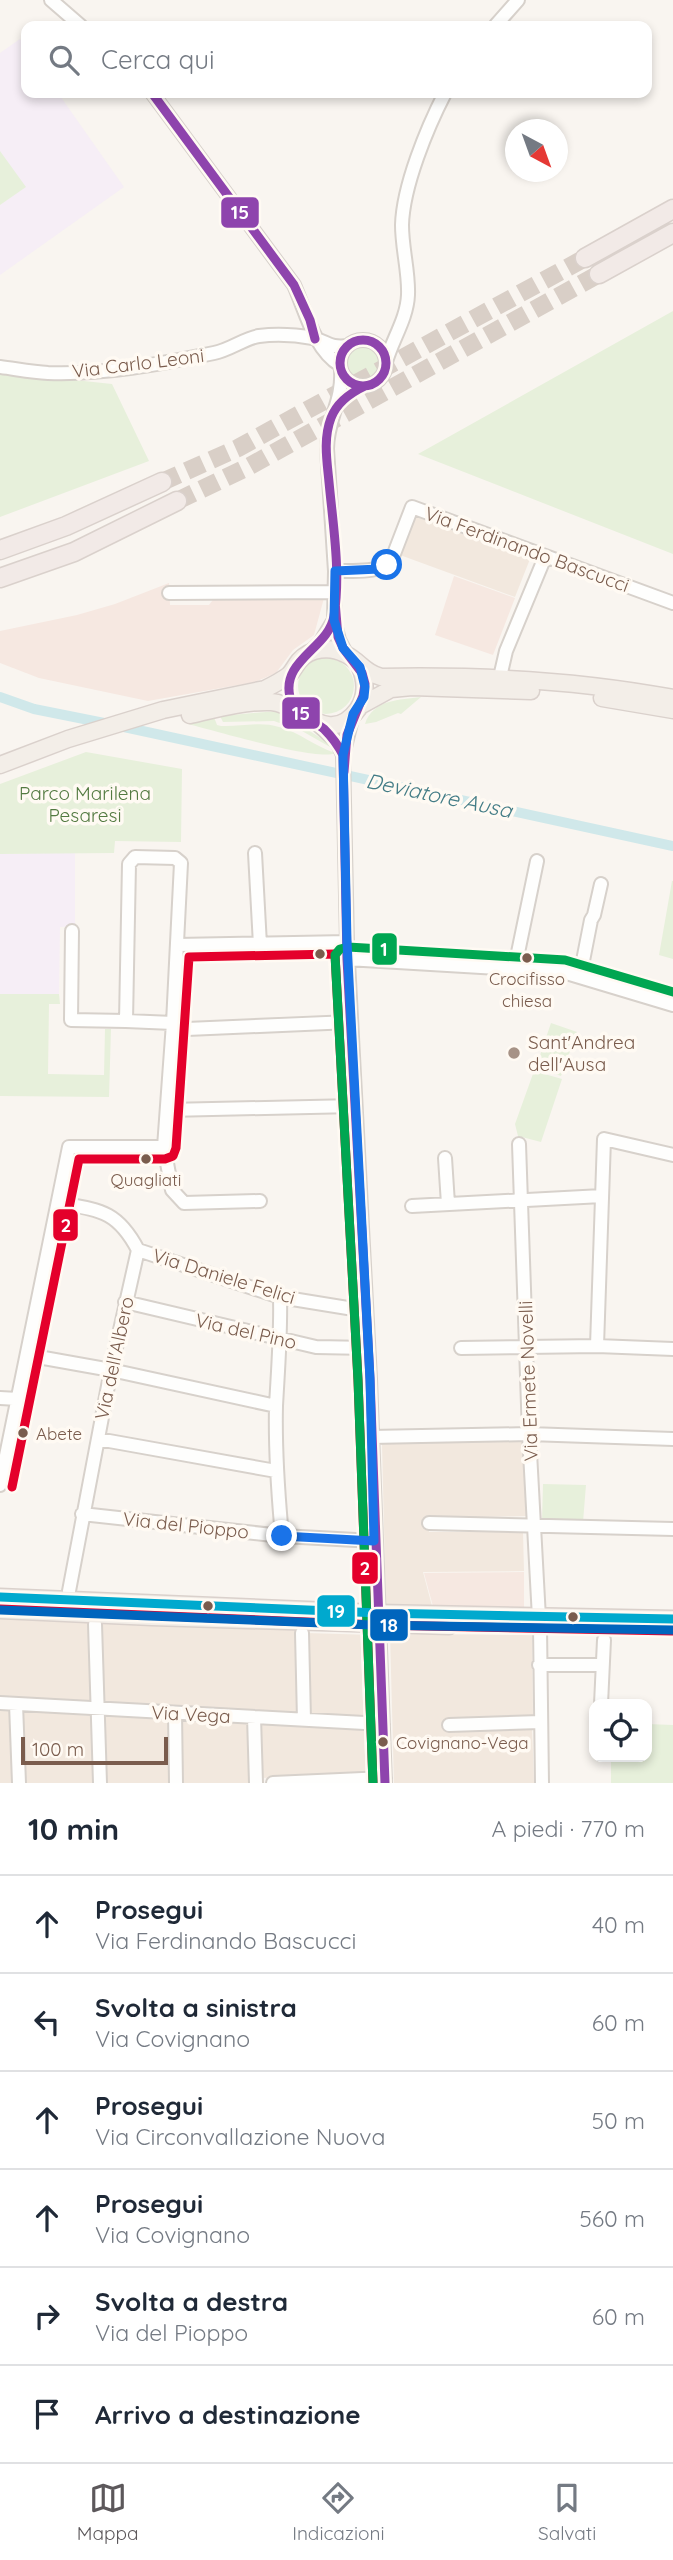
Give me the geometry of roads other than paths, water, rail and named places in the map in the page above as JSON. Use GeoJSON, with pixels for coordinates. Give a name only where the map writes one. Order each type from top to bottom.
{"type":"FeatureCollection","features":[{"type":"Feature","properties":{"kind":"highway"},"geometry":{"type":"LineString","coordinates":[[585,258],[673,209]]}},
{"type":"Feature","properties":{"kind":"highway"},"geometry":{"type":"LineString","coordinates":[[599,274],[673,233]]}},
{"type":"Feature","properties":{"kind":"highway"},"geometry":{"type":"LineString","coordinates":[[0,550],[66,526],[162,482]]}},
{"type":"Feature","properties":{"kind":"highway"},"geometry":{"type":"LineString","coordinates":[[0,578],[74,552],[177,501]]}},
{"type":"Feature","properties":{"kind":"main road"},"geometry":{"type":"LineString","coordinates":[[0,765],[265,689],[280,682],[309,653],[322,649],[348,655],[371,675],[381,677],[500,677],[673,698]]}},
{"type":"Feature","properties":{"kind":"main road"},"geometry":{"type":"LineString","coordinates":[[356,710],[365,687],[360,667]]}},
{"type":"Feature","properties":{"kind":"main road"},"geometry":{"type":"LineString","coordinates":[[292,672],[290,698],[296,709]]}},
{"type":"Feature","properties":{"kind":"main road"},"geometry":{"type":"LineString","coordinates":[[168,715],[260,702],[288,704],[305,718],[317,724],[330,725],[343,722],[376,695],[391,690],[443,687],[541,691],[673,710]]}},
{"type":"Feature","properties":{"kind":"main road"},"geometry":{"type":"LineString","coordinates":[[0,776],[76,742]]}},
{"type":"Feature","properties":{"kind":"main road"},"geometry":{"type":"LineString","coordinates":[[0,1597],[380,1619]]}},
{"type":"Feature","properties":{"kind":"main road"},"geometry":{"type":"LineString","coordinates":[[0,1610],[539,1622],[673,1630]]}},
{"type":"Feature","properties":{"kind":"main road"},"geometry":{"type":"LineString","coordinates":[[539,1622],[673,1619]]}},
{"type":"Feature","properties":{"kind":"street"},"geometry":{"type":"LineString","coordinates":[[51,0],[75,21]]}},
{"type":"Feature","properties":{"kind":"street"},"geometry":{"type":"LineString","coordinates":[[500,21],[519,0]]}},
{"type":"Feature","properties":{"kind":"street"},"geometry":{"type":"LineString","coordinates":[[156,98],[295,285],[315,339],[351,383],[365,386]]}},
{"type":"Feature","properties":{"kind":"street"},"geometry":{"type":"LineString","coordinates":[[338,404],[353,392],[383,376],[408,296],[402,226],[404,198],[442,98]]}},
{"type":"Feature","properties":{"kind":"street"},"geometry":{"type":"LineString","coordinates":[[348,655],[339,640],[334,620],[335,571],[327,440],[342,384],[344,351],[348,346],[362,340],[369,341],[389,335],[401,323]]}},
{"type":"Feature","properties":{"kind":"street","name":"Via Carlo Leoni"},"geometry":{"type":"LineString","coordinates":[[0,367],[48,373],[103,372],[228,351],[255,336],[315,339],[327,345],[348,346]]}},
{"type":"Feature","properties":{"kind":"street"},"geometry":{"type":"LineString","coordinates":[[369,341],[381,349],[386,362]]}},
{"type":"Feature","properties":{"kind":"street","name":"Via Ferdinando Bascucci"},"geometry":{"type":"LineString","coordinates":[[335,571],[379,569],[387,565],[392,559],[411,507],[673,603]]}},
{"type":"Feature","properties":{"kind":"street"},"geometry":{"type":"LineString","coordinates":[[500,677],[505,656],[544,557]]}},
{"type":"Feature","properties":{"kind":"street"},"geometry":{"type":"LineString","coordinates":[[169,593],[335,592]]}},
{"type":"Feature","properties":{"kind":"street"},"geometry":{"type":"LineString","coordinates":[[309,653],[320,643],[334,620]]}},
{"type":"Feature","properties":{"kind":"street"},"geometry":{"type":"LineString","coordinates":[[273,1783],[385,1781],[368,1348],[347,959],[343,755],[356,710]]}},
{"type":"Feature","properties":{"kind":"street"},"geometry":{"type":"LineString","coordinates":[[317,724],[337,742],[343,755]]}},
{"type":"Feature","properties":{"kind":"street"},"geometry":{"type":"LineString","coordinates":[[255,853],[260,945]]}},
{"type":"Feature","properties":{"kind":"street"},"geometry":{"type":"LineString","coordinates":[[126,1021],[129,864],[135,857],[175,859],[181,863],[164,1147],[172,1191],[184,1203],[260,1200]]}},
{"type":"Feature","properties":{"kind":"street"},"geometry":{"type":"LineString","coordinates":[[515,967],[537,861]]}},
{"type":"Feature","properties":{"kind":"street"},"geometry":{"type":"LineString","coordinates":[[580,976],[590,920],[594,915],[601,884]]}},
{"type":"Feature","properties":{"kind":"street"},"geometry":{"type":"LineString","coordinates":[[72,931],[71,1020],[173,1023]]}},
{"type":"Feature","properties":{"kind":"street"},"geometry":{"type":"LineString","coordinates":[[177,945],[347,942]]}},
{"type":"Feature","properties":{"kind":"street"},"geometry":{"type":"LineString","coordinates":[[347,959],[564,972],[673,1005]]}},
{"type":"Feature","properties":{"kind":"street"},"geometry":{"type":"LineString","coordinates":[[187,1029],[351,1022]]}},
{"type":"Feature","properties":{"kind":"street"},"geometry":{"type":"LineString","coordinates":[[168,1110],[355,1106]]}},
{"type":"Feature","properties":{"kind":"street"},"geometry":{"type":"LineString","coordinates":[[597,1346],[604,1139],[673,1155]]}},
{"type":"Feature","properties":{"kind":"street","name":"Via Ermete Novelli"},"geometry":{"type":"LineString","coordinates":[[519,1144],[529,1434],[539,1622],[542,1783]]}},
{"type":"Feature","properties":{"kind":"street"},"geometry":{"type":"LineString","coordinates":[[0,1485],[69,1147],[164,1147]]}},
{"type":"Feature","properties":{"kind":"street"},"geometry":{"type":"LineString","coordinates":[[445,1158],[448,1204]]}},
{"type":"Feature","properties":{"kind":"street"},"geometry":{"type":"LineString","coordinates":[[412,1206],[602,1196]]}},
{"type":"Feature","properties":{"kind":"street","name":"Via Daniele Felici"},"geometry":{"type":"LineString","coordinates":[[58,1203],[89,1208],[114,1217],[129,1232],[138,1250],[280,1297],[366,1311]]}},
{"type":"Feature","properties":{"kind":"street","name":"Via dell'Albero"},"geometry":{"type":"LineString","coordinates":[[69,1591],[111,1370],[138,1250]]}},
{"type":"Feature","properties":{"kind":"street"},"geometry":{"type":"LineString","coordinates":[[280,1297],[276,1471],[282,1536]]}},
{"type":"Feature","properties":{"kind":"street","name":"Via del Pino"},"geometry":{"type":"LineString","coordinates":[[125,1302],[316,1347],[368,1348]]}},
{"type":"Feature","properties":{"kind":"street"},"geometry":{"type":"LineString","coordinates":[[461,1348],[597,1346],[673,1349]]}},
{"type":"Feature","properties":{"kind":"street"},"geometry":{"type":"LineString","coordinates":[[27,1355],[111,1370],[276,1406]]}},
{"type":"Feature","properties":{"kind":"street"},"geometry":{"type":"LineString","coordinates":[[0,1398],[18,1398]]}},
{"type":"Feature","properties":{"kind":"street"},"geometry":{"type":"LineString","coordinates":[[371,1437],[529,1434],[673,1439]]}},
{"type":"Feature","properties":{"kind":"street"},"geometry":{"type":"LineString","coordinates":[[98,1439],[276,1471]]}},
{"type":"Feature","properties":{"kind":"street","name":"Via del Pioppo"},"geometry":{"type":"LineString","coordinates":[[82,1514],[282,1536],[374,1541]]}},
{"type":"Feature","properties":{"kind":"street"},"geometry":{"type":"LineString","coordinates":[[429,1523],[673,1529]]}},
{"type":"Feature","properties":{"kind":"street"},"geometry":{"type":"LineString","coordinates":[[95,1624],[100,1783]]}},
{"type":"Feature","properties":{"kind":"street"},"geometry":{"type":"LineString","coordinates":[[302,1633],[304,1720]]}},
{"type":"Feature","properties":{"kind":"street"},"geometry":{"type":"LineString","coordinates":[[601,1699],[604,1640]]}},
{"type":"Feature","properties":{"kind":"street"},"geometry":{"type":"LineString","coordinates":[[539,1665],[602,1665]]}},
{"type":"Feature","properties":{"kind":"street","name":"Via Vega"},"geometry":{"type":"LineString","coordinates":[[0,1703],[383,1724]]}},
{"type":"Feature","properties":{"kind":"street"},"geometry":{"type":"LineString","coordinates":[[16,1704],[19,1783]]}},
{"type":"Feature","properties":{"kind":"street"},"geometry":{"type":"LineString","coordinates":[[175,1713],[176,1783]]}},
{"type":"Feature","properties":{"kind":"street"},"geometry":{"type":"LineString","coordinates":[[254,1717],[256,1783]]}},
{"type":"Feature","properties":{"kind":"street"},"geometry":{"type":"LineString","coordinates":[[449,1725],[540,1722]]}},
{"type":"Feature","properties":{"kind":"waterway","name":"Deviatore Ausa"},"geometry":{"type":"LineString","coordinates":[[0,697],[34,709],[673,846]]}},
{"type":"Feature","properties":{"kind":"tunnel"},"geometry":{"type":"LineString","coordinates":[[162,482],[238,448],[585,258]]}},
{"type":"Feature","properties":{"kind":"tunnel"},"geometry":{"type":"LineString","coordinates":[[177,501],[248,467],[599,274]]}},
{"type":"Feature","properties":{"kind":"place","name":"Crocifisso chiesa"},"geometry":{"type":"Point","coordinates":[527,958]}},
{"type":"Feature","properties":{"kind":"place","name":"Sant'Andrea dell'Ausa"},"geometry":{"type":"Point","coordinates":[514,1053]}},
{"type":"Feature","properties":{"kind":"place","name":"Quagliati"},"geometry":{"type":"Point","coordinates":[146,1159]}},
{"type":"Feature","properties":{"kind":"place","name":"Abete"},"geometry":{"type":"Point","coordinates":[23,1433]}},
{"type":"Feature","properties":{"kind":"place","name":"Covignano-Vega"},"geometry":{"type":"Point","coordinates":[383,1742]}},
{"type":"Feature","properties":{"kind":"park label","name":"Parco Marilena Pesaresi"},"geometry":{"type":"Point","coordinates":[85,804]}}]}
